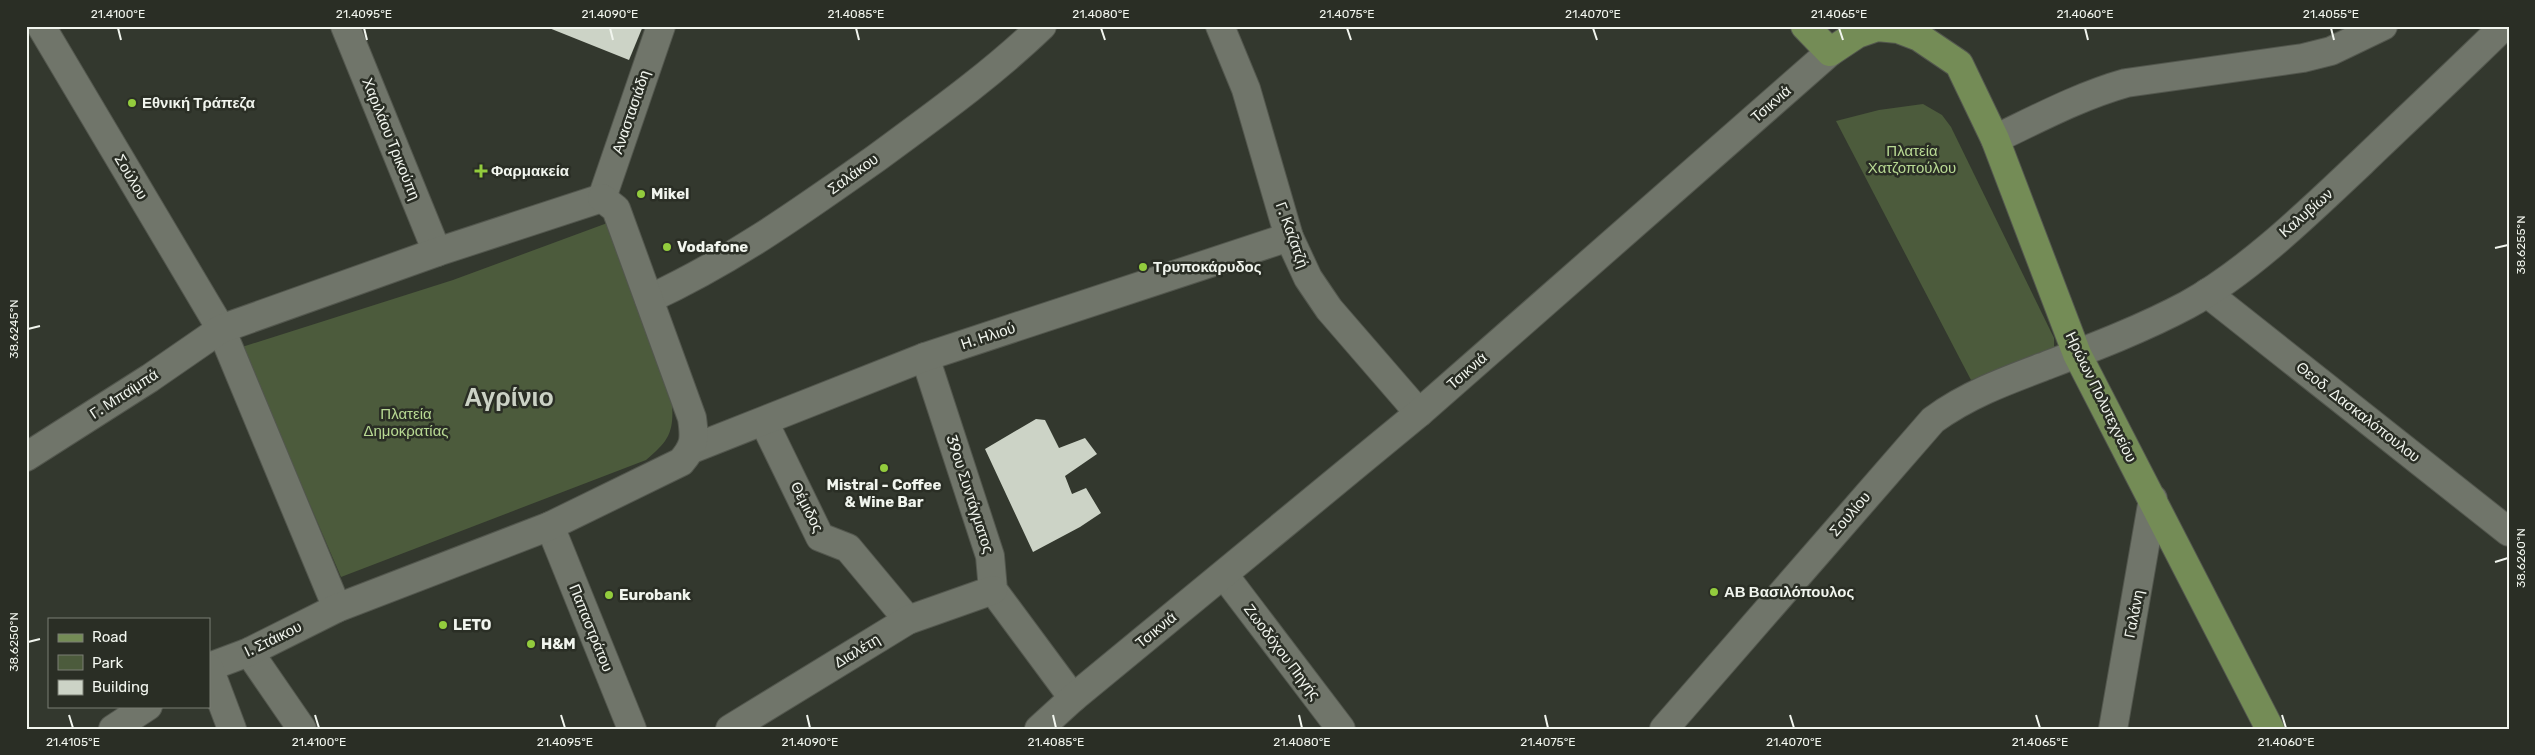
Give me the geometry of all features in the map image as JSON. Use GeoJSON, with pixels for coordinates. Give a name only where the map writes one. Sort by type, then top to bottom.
{"type":"FeatureCollection","features":[{"type":"Feature","properties":{"kind":"main road"},"geometry":{"type":"LineString","coordinates":[[1805,26],[1830,52]]}},
{"type":"Feature","properties":{"kind":"main road","name":"Τσικνιά"},"geometry":{"type":"LineString","coordinates":[[1830,52],[1857,34],[1877,28],[1899,28]]}},
{"type":"Feature","properties":{"kind":"main road","name":"Ηρώων Πολυτεχνείου"},"geometry":{"type":"LineString","coordinates":[[1899,28],[1919,37],[1959,64],[1995,139],[2077,354],[2270,729]]}},
{"type":"Feature","properties":{"kind":"street","name":"Σούλου"},"geometry":{"type":"LineString","coordinates":[[41,26],[221,329]]}},
{"type":"Feature","properties":{"kind":"street","name":"Χαριλάου Τρικούπη"},"geometry":{"type":"LineString","coordinates":[[345,26],[437,252]]}},
{"type":"Feature","properties":{"kind":"street","name":"Αναστασιάδη"},"geometry":{"type":"LineString","coordinates":[[602,198],[661,26]]}},
{"type":"Feature","properties":{"kind":"street","name":"Σαλάκου"},"geometry":{"type":"LineString","coordinates":[[649,299],[726,260],[780,227],[910,134],[1015,52],[1042,26]]}},
{"type":"Feature","properties":{"kind":"street","name":"Γ. Καζατζή"},"geometry":{"type":"LineString","coordinates":[[1220,26],[1246,89],[1289,237],[1308,278],[1329,309],[1419,413]]}},
{"type":"Feature","properties":{"kind":"street"},"geometry":{"type":"LineString","coordinates":[[1995,139],[2080,98],[2126,83],[2303,58],[2331,51],[2383,26]]}},
{"type":"Feature","properties":{"kind":"street","name":"Καλυβίων"},"geometry":{"type":"LineString","coordinates":[[2077,354],[2157,319],[2207,293],[2259,253],[2319,202],[2494,30]]}},
{"type":"Feature","properties":{"kind":"street","name":"Τσικνιά"},"geometry":{"type":"LineString","coordinates":[[1039,729],[1072,698],[1419,413],[1830,52]]}},
{"type":"Feature","properties":{"kind":"street"},"geometry":{"type":"LineString","coordinates":[[602,198],[616,208],[692,418],[694,434],[692,449],[681,462],[550,526],[337,608],[221,329],[437,252],[602,198]]}},
{"type":"Feature","properties":{"kind":"street","name":"Η. Ηλιού"},"geometry":{"type":"LineString","coordinates":[[692,449],[925,357],[1289,237]]}},
{"type":"Feature","properties":{"kind":"street","name":"Θεοδ. Δασκαλόπουλου"},"geometry":{"type":"LineString","coordinates":[[2207,293],[2509,532]]}},
{"type":"Feature","properties":{"kind":"street","name":"Γ. Μπαϊμπά"},"geometry":{"type":"LineString","coordinates":[[26,457],[150,378],[221,329]]}},
{"type":"Feature","properties":{"kind":"street","name":"Σουλίου"},"geometry":{"type":"LineString","coordinates":[[1664,729],[1933,420],[1953,405],[1978,392],[2077,354]]}},
{"type":"Feature","properties":{"kind":"street","name":"39ου Συντάγματος"},"geometry":{"type":"LineString","coordinates":[[925,357],[990,556],[993,590]]}},
{"type":"Feature","properties":{"kind":"street","name":"Θέμιδος"},"geometry":{"type":"LineString","coordinates":[[764,422],[820,537],[848,548],[908,620]]}},
{"type":"Feature","properties":{"kind":"street","name":"Γαλάνη"},"geometry":{"type":"LineString","coordinates":[[2113,729],[2153,499]]}},
{"type":"Feature","properties":{"kind":"street","name":"Παπαστράτου"},"geometry":{"type":"LineString","coordinates":[[550,526],[632,729]]}},
{"type":"Feature","properties":{"kind":"street","name":"Ζωοδόχου Πηγής"},"geometry":{"type":"LineString","coordinates":[[1224,575],[1341,729]]}},
{"type":"Feature","properties":{"kind":"street"},"geometry":{"type":"LineString","coordinates":[[993,590],[1072,698]]}},
{"type":"Feature","properties":{"kind":"street","name":"Διαλέτη"},"geometry":{"type":"LineString","coordinates":[[730,729],[908,620],[993,590]]}},
{"type":"Feature","properties":{"kind":"street","name":"Ι. Στάικου"},"geometry":{"type":"LineString","coordinates":[[210,667],[249,652],[337,608]]}},
{"type":"Feature","properties":{"kind":"street"},"geometry":{"type":"LineString","coordinates":[[249,652],[302,729]]}},
{"type":"Feature","properties":{"kind":"street"},"geometry":{"type":"LineString","coordinates":[[210,670],[232,729]]}},
{"type":"Feature","properties":{"kind":"street"},"geometry":{"type":"LineString","coordinates":[[113,729],[145,708]]}},
{"type":"Feature","properties":{"kind":"green space","name":"Πλατεία Χατζοπούλου"},"geometry":{"type":"Polygon","coordinates":[[[1923,104],[1942,115],[1951,127],[2054,338],[2054,352],[1971,380],[1836,121],[1879,110],[1923,104]]]}},
{"type":"Feature","properties":{"kind":"green space","name":"Πλατεία Δημοκρατίας"},"geometry":{"type":"Polygon","coordinates":[[[610,222],[672,403],[671,429],[665,441],[646,460],[341,577],[242,347],[453,280],[610,222]]]}},
{"type":"Feature","properties":{"kind":"building"},"geometry":{"type":"Polygon","coordinates":[[[544,26],[643,26],[629,60],[544,26]]]}},
{"type":"Feature","properties":{"kind":"building"},"geometry":{"type":"Polygon","coordinates":[[[1036,419],[1045,420],[1059,448],[1085,438],[1097,454],[1065,476],[1072,494],[1086,488],[1101,513],[1080,527],[1033,552],[985,449],[1036,419]]]}},
{"type":"Feature","properties":{"kind":"place","name":"Εθνική Τράπεζα"},"geometry":{"type":"Point","coordinates":[132,103]}},
{"type":"Feature","properties":{"kind":"place","name":"Φαρμακεία"},"geometry":{"type":"Point","coordinates":[481,171]}},
{"type":"Feature","properties":{"kind":"place","name":"Mikel"},"geometry":{"type":"Point","coordinates":[641,194]}},
{"type":"Feature","properties":{"kind":"place","name":"Vodafone"},"geometry":{"type":"Point","coordinates":[667,247]}},
{"type":"Feature","properties":{"kind":"place","name":"Τρυποκάρυδος"},"geometry":{"type":"Point","coordinates":[1143,267]}},
{"type":"Feature","properties":{"kind":"place","name":"Mistral - Coffee & Wine Bar"},"geometry":{"type":"Point","coordinates":[884,468]}},
{"type":"Feature","properties":{"kind":"place","name":"ΑΒ Βασιλόπουλος"},"geometry":{"type":"Point","coordinates":[1714,592]}},
{"type":"Feature","properties":{"kind":"place","name":"Eurobank"},"geometry":{"type":"Point","coordinates":[609,595]}},
{"type":"Feature","properties":{"kind":"place","name":"LETO"},"geometry":{"type":"Point","coordinates":[443,625]}},
{"type":"Feature","properties":{"kind":"place","name":"H&M"},"geometry":{"type":"Point","coordinates":[531,644]}},
{"type":"Feature","properties":{"kind":"district","name":"Αγρίνιο"},"geometry":{"type":"Point","coordinates":[509,397]}}]}
